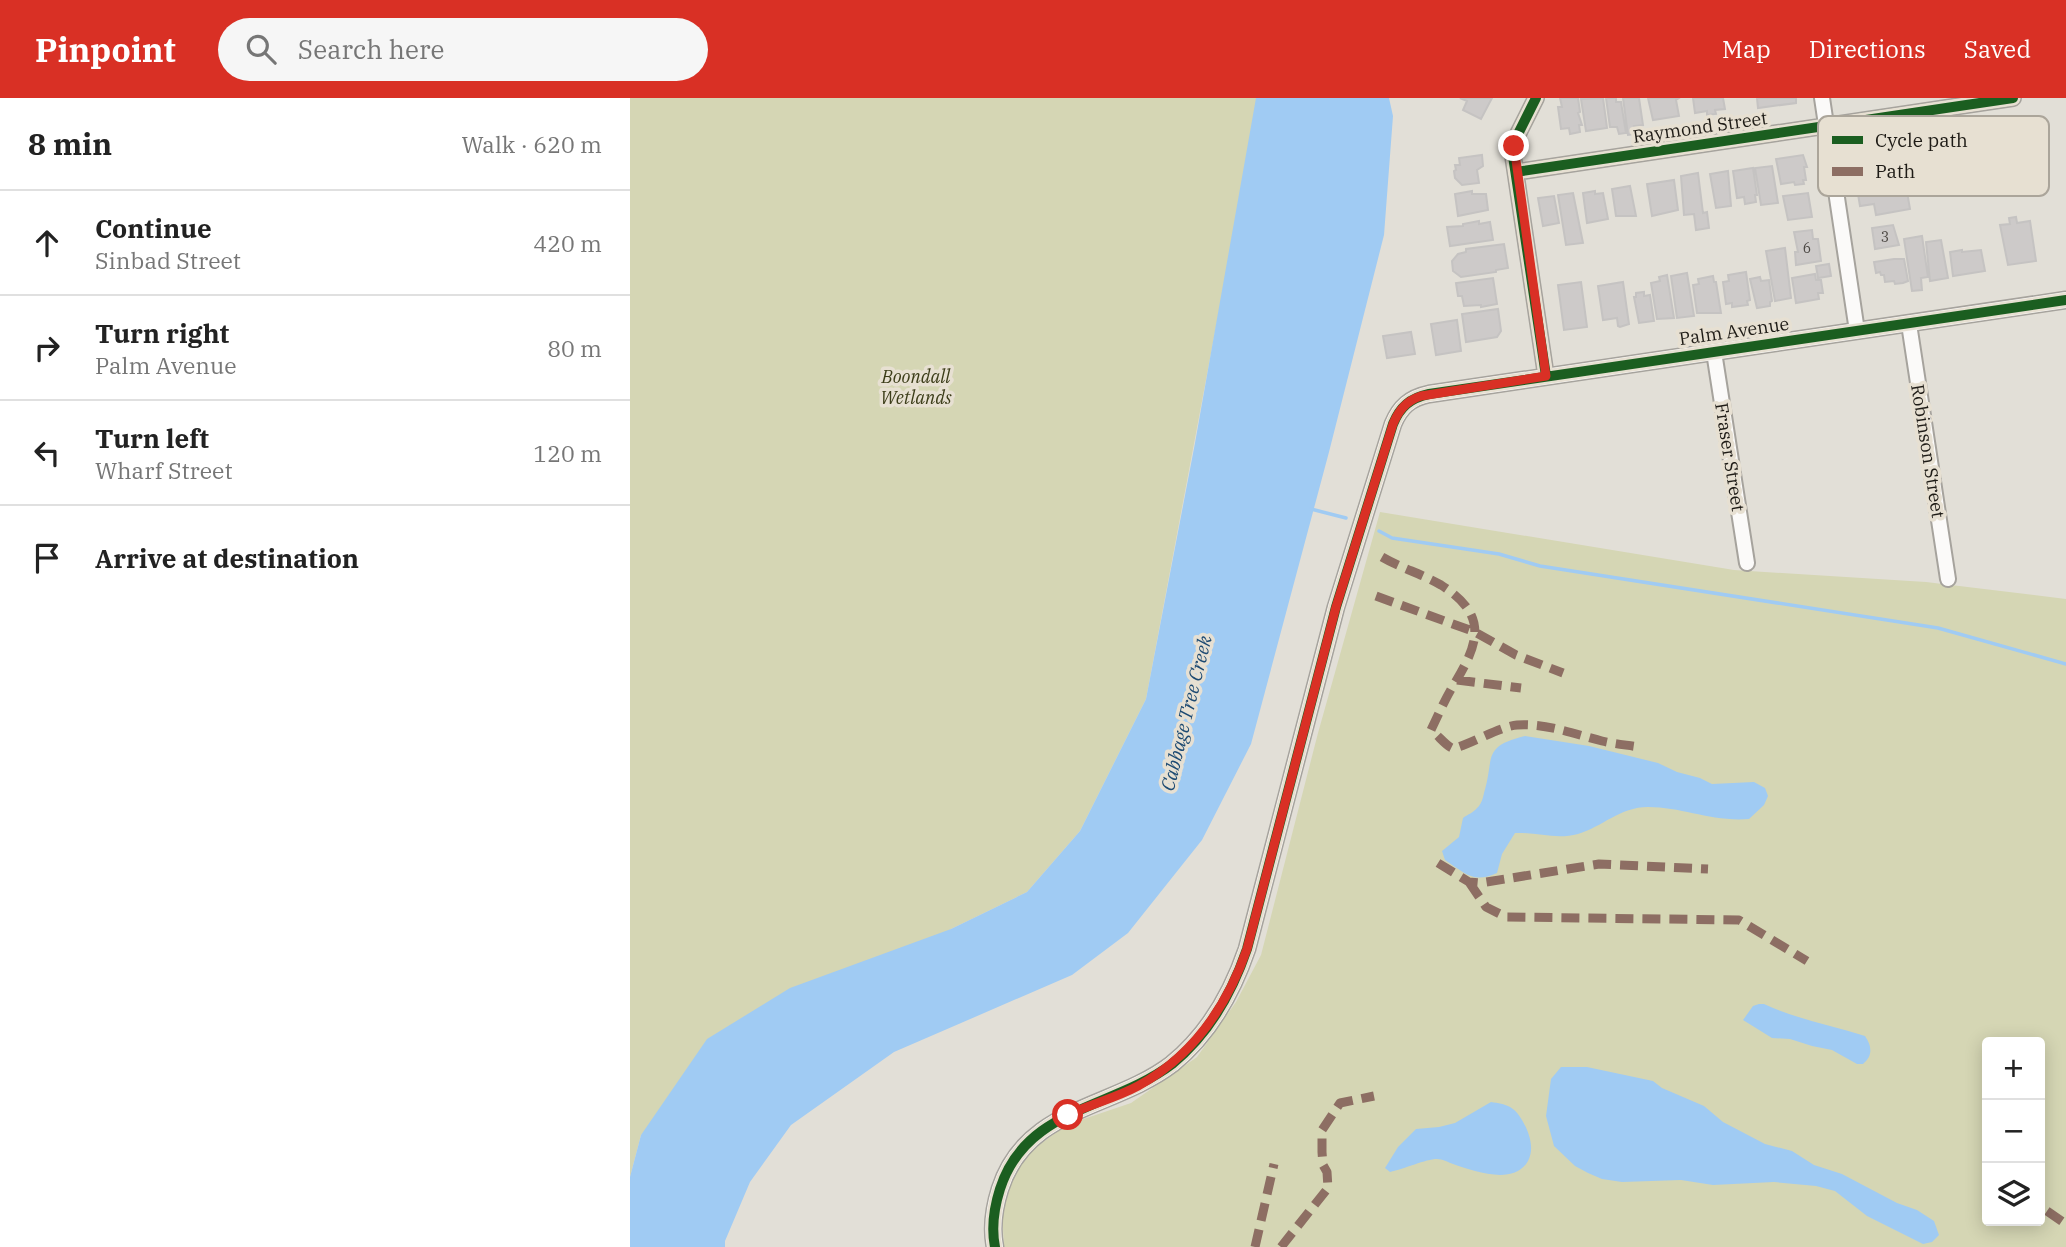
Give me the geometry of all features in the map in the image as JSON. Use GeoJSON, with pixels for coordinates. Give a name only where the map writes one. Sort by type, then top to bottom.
{"type":"FeatureCollection","features":[{"type":"Feature","properties":{"kind":"street"},"geometry":{"type":"LineString","coordinates":[[1536,98],[1514,146],[1546,376]]}},
{"type":"Feature","properties":{"kind":"street"},"geometry":{"type":"LineString","coordinates":[[1822,98],[1825,116]]}},
{"type":"Feature","properties":{"kind":"street","name":"Raymond Street"},"geometry":{"type":"LineString","coordinates":[[1893,116],[2013,98]]}},
{"type":"Feature","properties":{"kind":"street","name":"Raymond Street"},"geometry":{"type":"LineString","coordinates":[[1516,172],[1818,127]]}},
{"type":"Feature","properties":{"kind":"street"},"geometry":{"type":"LineString","coordinates":[[1837,196],[1857,331]]}},
{"type":"Feature","properties":{"kind":"street","name":"Palm Avenue"},"geometry":{"type":"LineString","coordinates":[[995,1247],[993,1226],[998,1196],[1008,1169],[1027,1143],[1068,1115],[1139,1085],[1171,1064],[1208,1027],[1233,984],[1247,949],[1336,607],[1393,424],[1400,410],[1409,402],[1429,394],[2066,300]]}},
{"type":"Feature","properties":{"kind":"street","name":"Robinson Street"},"geometry":{"type":"LineString","coordinates":[[1909,324],[1948,579]]}},
{"type":"Feature","properties":{"kind":"street","name":"Fraser Street"},"geometry":{"type":"LineString","coordinates":[[1714,352],[1747,563]]}},
{"type":"Feature","properties":{"kind":"green space","name":"Boondall Wetlands"},"geometry":{"type":"Polygon","coordinates":[[[630,98],[1259,98],[1146,699],[1080,831],[1027,892],[951,929],[641,1135],[630,1177],[630,98]]]}},
{"type":"Feature","properties":{"kind":"green space"},"geometry":{"type":"Polygon","coordinates":[[[1380,512],[1734,570],[1926,582],[2066,599],[2066,1247],[1004,1247],[1002,1212],[1010,1182],[1023,1157],[1066,1125],[1131,1103],[1197,1057],[1236,1002],[1261,955],[1318,733],[1380,512]]]}},
{"type":"Feature","properties":{"kind":"water","name":"Cabbage Tree Creek"},"geometry":{"type":"Polygon","coordinates":[[[1256,98],[1389,98],[1393,116],[1384,235],[1329,452],[1251,744],[1202,840],[1128,933],[1072,975],[894,1052],[791,1125],[750,1182],[725,1241],[725,1247],[630,1247],[630,1177],[641,1135],[707,1039],[790,988],[951,929],[1027,892],[1080,831],[1146,699],[1195,443],[1256,98]]]}},
{"type":"Feature","properties":{"kind":"water"},"geometry":{"type":"Polygon","coordinates":[[[1525,736],[1589,746],[1658,763],[1712,784],[1754,782],[1765,788],[1768,796],[1764,805],[1749,819],[1722,818],[1648,807],[1629,810],[1587,831],[1570,836],[1515,833],[1502,854],[1497,873],[1482,877],[1470,876],[1445,860],[1442,851],[1459,837],[1463,818],[1481,803],[1490,762],[1496,749],[1502,744],[1525,736]]]}},
{"type":"Feature","properties":{"kind":"water"},"geometry":{"type":"Polygon","coordinates":[[[1759,1004],[1865,1036],[1870,1047],[1869,1058],[1863,1064],[1857,1064],[1832,1050],[1790,1039],[1772,1038],[1743,1020],[1753,1006],[1759,1004]]]}},
{"type":"Feature","properties":{"kind":"water"},"geometry":{"type":"Polygon","coordinates":[[[1561,1067],[1587,1067],[1653,1081],[1662,1088],[1704,1106],[1723,1122],[1765,1144],[1792,1151],[1814,1165],[1842,1174],[1897,1203],[1917,1210],[1934,1221],[1939,1235],[1932,1242],[1923,1244],[1867,1216],[1835,1191],[1816,1186],[1774,1182],[1713,1185],[1681,1180],[1622,1182],[1602,1179],[1588,1173],[1575,1166],[1554,1146],[1546,1116],[1551,1079],[1561,1067]]]}},
{"type":"Feature","properties":{"kind":"water"},"geometry":{"type":"Polygon","coordinates":[[[1491,1102],[1513,1109],[1527,1130],[1531,1151],[1522,1169],[1504,1175],[1493,1174],[1437,1159],[1390,1172],[1385,1168],[1398,1147],[1416,1129],[1455,1123],[1491,1102]]]}},
{"type":"Feature","properties":{"kind":"building"},"geometry":{"type":"Polygon","coordinates":[[[1460,98],[1492,98],[1481,119],[1463,110],[1467,101],[1460,98]]]}},
{"type":"Feature","properties":{"kind":"building"},"geometry":{"type":"Polygon","coordinates":[[[1560,98],[1578,98],[1578,113],[1582,125],[1579,125],[1580,132],[1570,134],[1569,128],[1561,129],[1558,107],[1562,107],[1560,98]]]}},
{"type":"Feature","properties":{"kind":"building"},"geometry":{"type":"Polygon","coordinates":[[[1603,98],[1607,128],[1586,131],[1581,99],[1603,98]]]}},
{"type":"Feature","properties":{"kind":"building"},"geometry":{"type":"Polygon","coordinates":[[[1606,98],[1616,98],[1616,102],[1621,102],[1626,133],[1619,134],[1617,127],[1610,127],[1606,98]]]}},
{"type":"Feature","properties":{"kind":"building"},"geometry":{"type":"Polygon","coordinates":[[[1623,98],[1639,98],[1643,125],[1634,126],[1636,134],[1628,135],[1623,98]]]}},
{"type":"Feature","properties":{"kind":"building"},"geometry":{"type":"Polygon","coordinates":[[[1648,98],[1679,98],[1676,100],[1679,116],[1653,120],[1648,98]]]}},
{"type":"Feature","properties":{"kind":"building"},"geometry":{"type":"Polygon","coordinates":[[[1693,98],[1723,98],[1725,109],[1715,110],[1716,114],[1707,115],[1707,111],[1695,113],[1693,98]]]}},
{"type":"Feature","properties":{"kind":"building"},"geometry":{"type":"Polygon","coordinates":[[[1757,98],[1796,98],[1796,103],[1758,108],[1757,98]]]}},
{"type":"Feature","properties":{"kind":"building"},"geometry":{"type":"Polygon","coordinates":[[[1482,155],[1483,166],[1477,170],[1479,183],[1462,185],[1455,178],[1454,171],[1455,165],[1460,165],[1459,158],[1482,155]]]}},
{"type":"Feature","properties":{"kind":"building"},"geometry":{"type":"Polygon","coordinates":[[[1803,155],[1807,167],[1804,167],[1804,184],[1781,184],[1776,159],[1803,155]]]}},
{"type":"Feature","properties":{"kind":"building"},"geometry":{"type":"Polygon","coordinates":[[[1772,166],[1778,203],[1761,205],[1755,168],[1772,166]]]}},
{"type":"Feature","properties":{"kind":"building"},"geometry":{"type":"Polygon","coordinates":[[[1753,168],[1756,202],[1745,204],[1744,197],[1737,198],[1733,171],[1753,168]]]}},
{"type":"Feature","properties":{"kind":"building"},"geometry":{"type":"Polygon","coordinates":[[[1728,171],[1731,206],[1716,208],[1710,174],[1728,171]]]}},
{"type":"Feature","properties":{"kind":"building"},"geometry":{"type":"Polygon","coordinates":[[[1698,173],[1703,213],[1707,212],[1709,228],[1696,230],[1694,214],[1684,215],[1681,176],[1698,173]]]}},
{"type":"Feature","properties":{"kind":"building"},"geometry":{"type":"Polygon","coordinates":[[[1674,180],[1678,210],[1652,216],[1647,184],[1674,180]]]}},
{"type":"Feature","properties":{"kind":"building"},"geometry":{"type":"Polygon","coordinates":[[[1630,186],[1636,216],[1616,216],[1612,189],[1630,186]]]}},
{"type":"Feature","properties":{"kind":"building"},"geometry":{"type":"Polygon","coordinates":[[[1472,191],[1472,194],[1486,194],[1488,210],[1458,216],[1455,194],[1472,191]]]}},
{"type":"Feature","properties":{"kind":"building"},"geometry":{"type":"Polygon","coordinates":[[[1595,191],[1595,194],[1603,193],[1608,219],[1587,223],[1583,193],[1595,191]]]}},
{"type":"Feature","properties":{"kind":"building"},"geometry":{"type":"Polygon","coordinates":[[[1573,193],[1583,243],[1566,245],[1558,195],[1573,193]]]}},
{"type":"Feature","properties":{"kind":"building"},"geometry":{"type":"Polygon","coordinates":[[[1808,193],[1812,217],[1788,220],[1783,196],[1808,193]]]}},
{"type":"Feature","properties":{"kind":"building"},"geometry":{"type":"Polygon","coordinates":[[[1554,196],[1559,223],[1543,226],[1538,198],[1554,196]]]}},
{"type":"Feature","properties":{"kind":"building"},"geometry":{"type":"Polygon","coordinates":[[[1858,196],[1908,196],[1910,209],[1876,215],[1874,204],[1860,206],[1858,196]]]}},
{"type":"Feature","properties":{"kind":"building"},"geometry":{"type":"Polygon","coordinates":[[[2016,217],[2017,223],[2030,221],[2036,261],[2008,265],[2000,225],[2010,224],[2009,218],[2016,217]]]}},
{"type":"Feature","properties":{"kind":"building"},"geometry":{"type":"Polygon","coordinates":[[[1479,221],[1479,224],[1490,222],[1493,240],[1450,246],[1447,227],[1479,221]]]}},
{"type":"Feature","properties":{"kind":"building"},"geometry":{"type":"Polygon","coordinates":[[[1893,225],[1899,245],[1875,249],[1872,228],[1893,225]]]}},
{"type":"Feature","properties":{"kind":"building"},"geometry":{"type":"Polygon","coordinates":[[[1812,230],[1813,239],[1818,239],[1821,261],[1796,265],[1795,252],[1798,252],[1794,232],[1812,230]]]}},
{"type":"Feature","properties":{"kind":"building"},"geometry":{"type":"Polygon","coordinates":[[[1922,236],[1928,277],[1921,278],[1922,290],[1912,291],[1904,239],[1922,236]]]}},
{"type":"Feature","properties":{"kind":"building"},"geometry":{"type":"Polygon","coordinates":[[[1941,240],[1948,278],[1930,281],[1926,242],[1941,240]]]}},
{"type":"Feature","properties":{"kind":"building"},"geometry":{"type":"Polygon","coordinates":[[[1504,244],[1508,268],[1461,277],[1453,271],[1452,261],[1458,254],[1466,252],[1466,249],[1504,244]]]}},
{"type":"Feature","properties":{"kind":"building"},"geometry":{"type":"Polygon","coordinates":[[[1785,248],[1791,298],[1775,301],[1766,251],[1785,248]]]}},
{"type":"Feature","properties":{"kind":"building"},"geometry":{"type":"Polygon","coordinates":[[[1981,250],[1985,271],[1953,276],[1950,252],[1981,250]]]}},
{"type":"Feature","properties":{"kind":"building"},"geometry":{"type":"Polygon","coordinates":[[[1904,259],[1908,281],[1895,284],[1894,281],[1885,282],[1884,275],[1876,273],[1874,262],[1904,259]]]}},
{"type":"Feature","properties":{"kind":"building"},"geometry":{"type":"Polygon","coordinates":[[[1829,264],[1831,276],[1818,278],[1816,266],[1829,264]]]}},
{"type":"Feature","properties":{"kind":"building"},"geometry":{"type":"Polygon","coordinates":[[[1746,272],[1750,300],[1747,301],[1748,305],[1732,307],[1732,303],[1726,304],[1723,282],[1729,281],[1728,275],[1746,272]]]}},
{"type":"Feature","properties":{"kind":"building"},"geometry":{"type":"Polygon","coordinates":[[[1687,273],[1694,316],[1677,318],[1671,276],[1687,273]]]}},
{"type":"Feature","properties":{"kind":"building"},"geometry":{"type":"Polygon","coordinates":[[[1815,274],[1816,280],[1821,280],[1823,293],[1818,293],[1819,299],[1796,303],[1792,278],[1815,274]]]}},
{"type":"Feature","properties":{"kind":"building"},"geometry":{"type":"Polygon","coordinates":[[[1667,275],[1674,318],[1657,319],[1651,283],[1660,281],[1659,277],[1667,275]]]}},
{"type":"Feature","properties":{"kind":"building"},"geometry":{"type":"Polygon","coordinates":[[[1713,276],[1721,313],[1697,313],[1693,285],[1699,284],[1698,279],[1713,276]]]}},
{"type":"Feature","properties":{"kind":"building"},"geometry":{"type":"Polygon","coordinates":[[[1760,277],[1761,281],[1769,280],[1772,301],[1770,306],[1757,308],[1750,279],[1760,277]]]}},
{"type":"Feature","properties":{"kind":"building"},"geometry":{"type":"Polygon","coordinates":[[[1493,278],[1497,304],[1464,306],[1462,296],[1458,296],[1456,283],[1493,278]]]}},
{"type":"Feature","properties":{"kind":"building"},"geometry":{"type":"Polygon","coordinates":[[[1581,282],[1587,327],[1564,330],[1558,285],[1581,282]]]}},
{"type":"Feature","properties":{"kind":"building"},"geometry":{"type":"Polygon","coordinates":[[[1623,282],[1629,324],[1620,327],[1617,318],[1603,320],[1598,286],[1623,282]]]}},
{"type":"Feature","properties":{"kind":"building"},"geometry":{"type":"Polygon","coordinates":[[[1644,292],[1644,296],[1650,295],[1654,321],[1639,323],[1634,297],[1636,293],[1644,292]]]}},
{"type":"Feature","properties":{"kind":"building"},"geometry":{"type":"Polygon","coordinates":[[[1498,309],[1501,331],[1497,337],[1466,342],[1462,314],[1498,309]]]}},
{"type":"Feature","properties":{"kind":"building"},"geometry":{"type":"Polygon","coordinates":[[[1457,320],[1461,351],[1436,355],[1431,324],[1457,320]]]}},
{"type":"Feature","properties":{"kind":"building"},"geometry":{"type":"Polygon","coordinates":[[[1411,332],[1415,354],[1387,358],[1383,336],[1411,332]]]}},
{"type":"Feature","properties":{"kind":"waterway"},"geometry":{"type":"LineString","coordinates":[[1311,509],[1346,518]]}},
{"type":"Feature","properties":{"kind":"waterway"},"geometry":{"type":"LineString","coordinates":[[1379,531],[1392,538],[1499,554],[1540,566],[1938,628],[2066,664]]}},
{"type":"Feature","properties":{"kind":"marked path"},"geometry":{"type":"LineString","coordinates":[[1382,557],[1441,585],[1456,596],[1472,618],[1475,629],[1470,653],[1431,730],[1449,747],[1456,748],[1517,725],[1549,727],[1639,747]]}},
{"type":"Feature","properties":{"kind":"marked path"},"geometry":{"type":"LineString","coordinates":[[1376,596],[1475,632],[1516,655],[1563,673]]}},
{"type":"Feature","properties":{"kind":"marked path"},"geometry":{"type":"LineString","coordinates":[[1457,680],[1521,688]]}},
{"type":"Feature","properties":{"kind":"marked path"},"geometry":{"type":"LineString","coordinates":[[1438,863],[1469,882],[1480,883],[1599,864],[1708,869]]}},
{"type":"Feature","properties":{"kind":"marked path"},"geometry":{"type":"LineString","coordinates":[[1469,882],[1486,907],[1506,917],[1739,920],[1807,961]]}},
{"type":"Feature","properties":{"kind":"marked path"},"geometry":{"type":"LineString","coordinates":[[1281,1247],[1328,1188],[1327,1172],[1323,1165],[1322,1130],[1340,1103],[1374,1096]]}},
{"type":"Feature","properties":{"kind":"marked path"},"geometry":{"type":"LineString","coordinates":[[1255,1247],[1274,1164]]}},
{"type":"Feature","properties":{"kind":"marked path"},"geometry":{"type":"LineString","coordinates":[[2047,1211],[2066,1224]]}},
{"type":"Feature","properties":{"kind":"cycle path"},"geometry":{"type":"LineString","coordinates":[[1536,98],[1517,136],[1513,156],[1546,376]]}},
{"type":"Feature","properties":{"kind":"cycle path"},"geometry":{"type":"LineString","coordinates":[[1892,116],[2013,98]]}},
{"type":"Feature","properties":{"kind":"cycle path"},"geometry":{"type":"LineString","coordinates":[[1516,172],[1818,127]]}},
{"type":"Feature","properties":{"kind":"cycle path"},"geometry":{"type":"LineString","coordinates":[[995,1247],[994,1218],[1000,1189],[1012,1162],[1030,1141],[1050,1125],[1149,1079],[1172,1064],[1208,1026],[1234,981],[1247,949],[1336,607],[1393,424],[1406,404],[1429,394],[2066,300]]}},
{"type":"Feature","properties":{"kind":"route"},"geometry":{"type":"LineString","coordinates":[[1068,1115],[1126,1092],[1171,1064],[1208,1027],[1233,984],[1247,949],[1336,607],[1396,416],[1409,402],[1421,396],[1546,376],[1513,156],[1514,146]]}}]}
